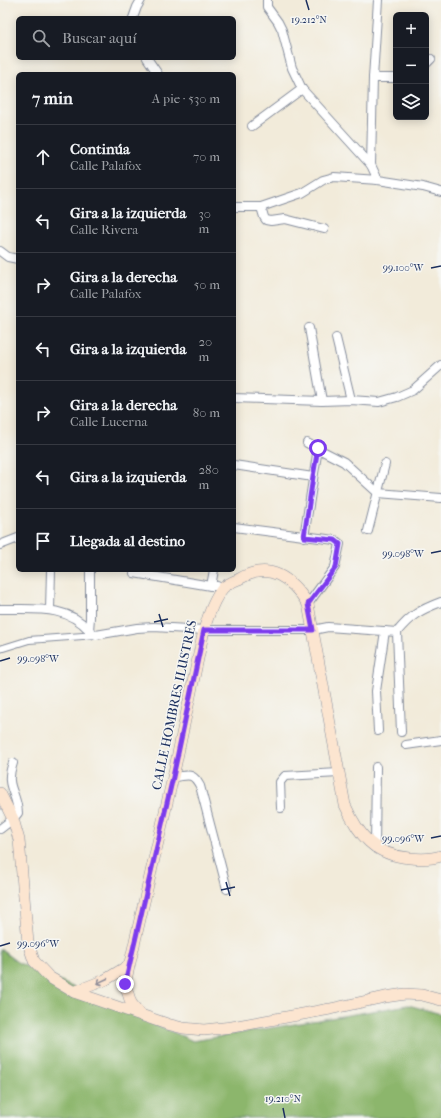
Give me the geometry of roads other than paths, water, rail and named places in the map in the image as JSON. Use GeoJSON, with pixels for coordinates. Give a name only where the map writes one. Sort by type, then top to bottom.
{"type":"FeatureCollection","features":[{"type":"Feature","properties":{"kind":"main road"},"geometry":{"type":"LineString","coordinates":[[224,587],[245,576],[260,571],[274,573],[287,580],[300,591],[308,604],[345,805],[352,822],[361,835],[375,848],[398,857],[418,859],[441,856]]}},
{"type":"Feature","properties":{"kind":"main road","name":"CALLE HOMBRES ILUSTRES"},"geometry":{"type":"LineString","coordinates":[[141,1015],[131,1003],[125,984],[128,966],[173,777],[204,630],[209,611],[224,587]]}},
{"type":"Feature","properties":{"kind":"main road"},"geometry":{"type":"LineString","coordinates":[[0,793],[13,819],[19,840],[28,943],[34,961],[49,977],[74,992],[177,1027],[204,1030],[232,1027],[391,996],[414,994],[441,1000]]}},
{"type":"Feature","properties":{"kind":"main road"},"geometry":{"type":"LineString","coordinates":[[74,992],[105,980],[128,966]]}},
{"type":"Feature","properties":{"kind":"street"},"geometry":{"type":"LineString","coordinates":[[134,16],[141,0]]}},
{"type":"Feature","properties":{"kind":"street"},"geometry":{"type":"LineString","coordinates":[[267,0],[267,7],[282,30],[292,68],[302,89],[370,165],[378,180]]}},
{"type":"Feature","properties":{"kind":"street"},"geometry":{"type":"LineString","coordinates":[[370,165],[373,78],[378,0]]}},
{"type":"Feature","properties":{"kind":"street"},"geometry":{"type":"LineString","coordinates":[[148,60],[153,72]]}},
{"type":"Feature","properties":{"kind":"street"},"geometry":{"type":"LineString","coordinates":[[373,78],[393,78]]}},
{"type":"Feature","properties":{"kind":"street"},"geometry":{"type":"LineString","coordinates":[[252,126],[302,89]]}},
{"type":"Feature","properties":{"kind":"street"},"geometry":{"type":"LineString","coordinates":[[236,207],[261,207],[302,193],[323,180],[334,177],[378,180],[423,187],[441,192]]}},
{"type":"Feature","properties":{"kind":"street"},"geometry":{"type":"LineString","coordinates":[[261,207],[266,220],[271,221],[285,219],[324,230]]}},
{"type":"Feature","properties":{"kind":"street"},"geometry":{"type":"LineString","coordinates":[[0,251],[16,258]]}},
{"type":"Feature","properties":{"kind":"street"},"geometry":{"type":"LineString","coordinates":[[308,328],[322,401]]}},
{"type":"Feature","properties":{"kind":"street"},"geometry":{"type":"LineString","coordinates":[[336,338],[351,400]]}},
{"type":"Feature","properties":{"kind":"street"},"geometry":{"type":"LineString","coordinates":[[236,398],[322,401],[351,400],[379,402],[398,397],[413,390],[441,365]]}},
{"type":"Feature","properties":{"kind":"street"},"geometry":{"type":"LineString","coordinates":[[307,443],[344,462],[378,493],[441,498]]}},
{"type":"Feature","properties":{"kind":"street"},"geometry":{"type":"LineString","coordinates":[[304,537],[318,448]]}},
{"type":"Feature","properties":{"kind":"street"},"geometry":{"type":"LineString","coordinates":[[368,531],[385,464]]}},
{"type":"Feature","properties":{"kind":"street"},"geometry":{"type":"LineString","coordinates":[[236,465],[313,477]]}},
{"type":"Feature","properties":{"kind":"street"},"geometry":{"type":"LineString","coordinates":[[236,527],[335,540],[340,544],[336,567],[308,604]]}},
{"type":"Feature","properties":{"kind":"street"},"geometry":{"type":"LineString","coordinates":[[0,545],[16,539]]}},
{"type":"Feature","properties":{"kind":"street"},"geometry":{"type":"LineString","coordinates":[[50,610],[51,572]]}},
{"type":"Feature","properties":{"kind":"street"},"geometry":{"type":"LineString","coordinates":[[90,572],[90,618],[92,633]]}},
{"type":"Feature","properties":{"kind":"street"},"geometry":{"type":"LineString","coordinates":[[211,586],[214,572]]}},
{"type":"Feature","properties":{"kind":"street"},"geometry":{"type":"LineString","coordinates":[[134,573],[224,587]]}},
{"type":"Feature","properties":{"kind":"street"},"geometry":{"type":"LineString","coordinates":[[401,732],[397,632],[406,621],[419,611],[441,602]]}},
{"type":"Feature","properties":{"kind":"street"},"geometry":{"type":"LineString","coordinates":[[0,609],[50,610],[69,614],[83,623],[92,633]]}},
{"type":"Feature","properties":{"kind":"street"},"geometry":{"type":"LineString","coordinates":[[0,649],[28,640],[154,627],[204,630],[313,630],[328,627],[397,632]]}},
{"type":"Feature","properties":{"kind":"street"},"geometry":{"type":"LineString","coordinates":[[378,731],[376,691],[385,631]]}},
{"type":"Feature","properties":{"kind":"street"},"geometry":{"type":"LineString","coordinates":[[406,745],[441,740]]}},
{"type":"Feature","properties":{"kind":"street"},"geometry":{"type":"LineString","coordinates":[[0,829],[18,813],[18,807],[10,785],[9,773],[13,763]]}},
{"type":"Feature","properties":{"kind":"street"},"geometry":{"type":"LineString","coordinates":[[375,848],[376,767]]}},
{"type":"Feature","properties":{"kind":"street"},"geometry":{"type":"LineString","coordinates":[[281,808],[280,782],[285,776],[339,773]]}},
{"type":"Feature","properties":{"kind":"street"},"geometry":{"type":"LineString","coordinates":[[173,777],[192,775],[196,778],[200,786],[227,889]]}}]}
